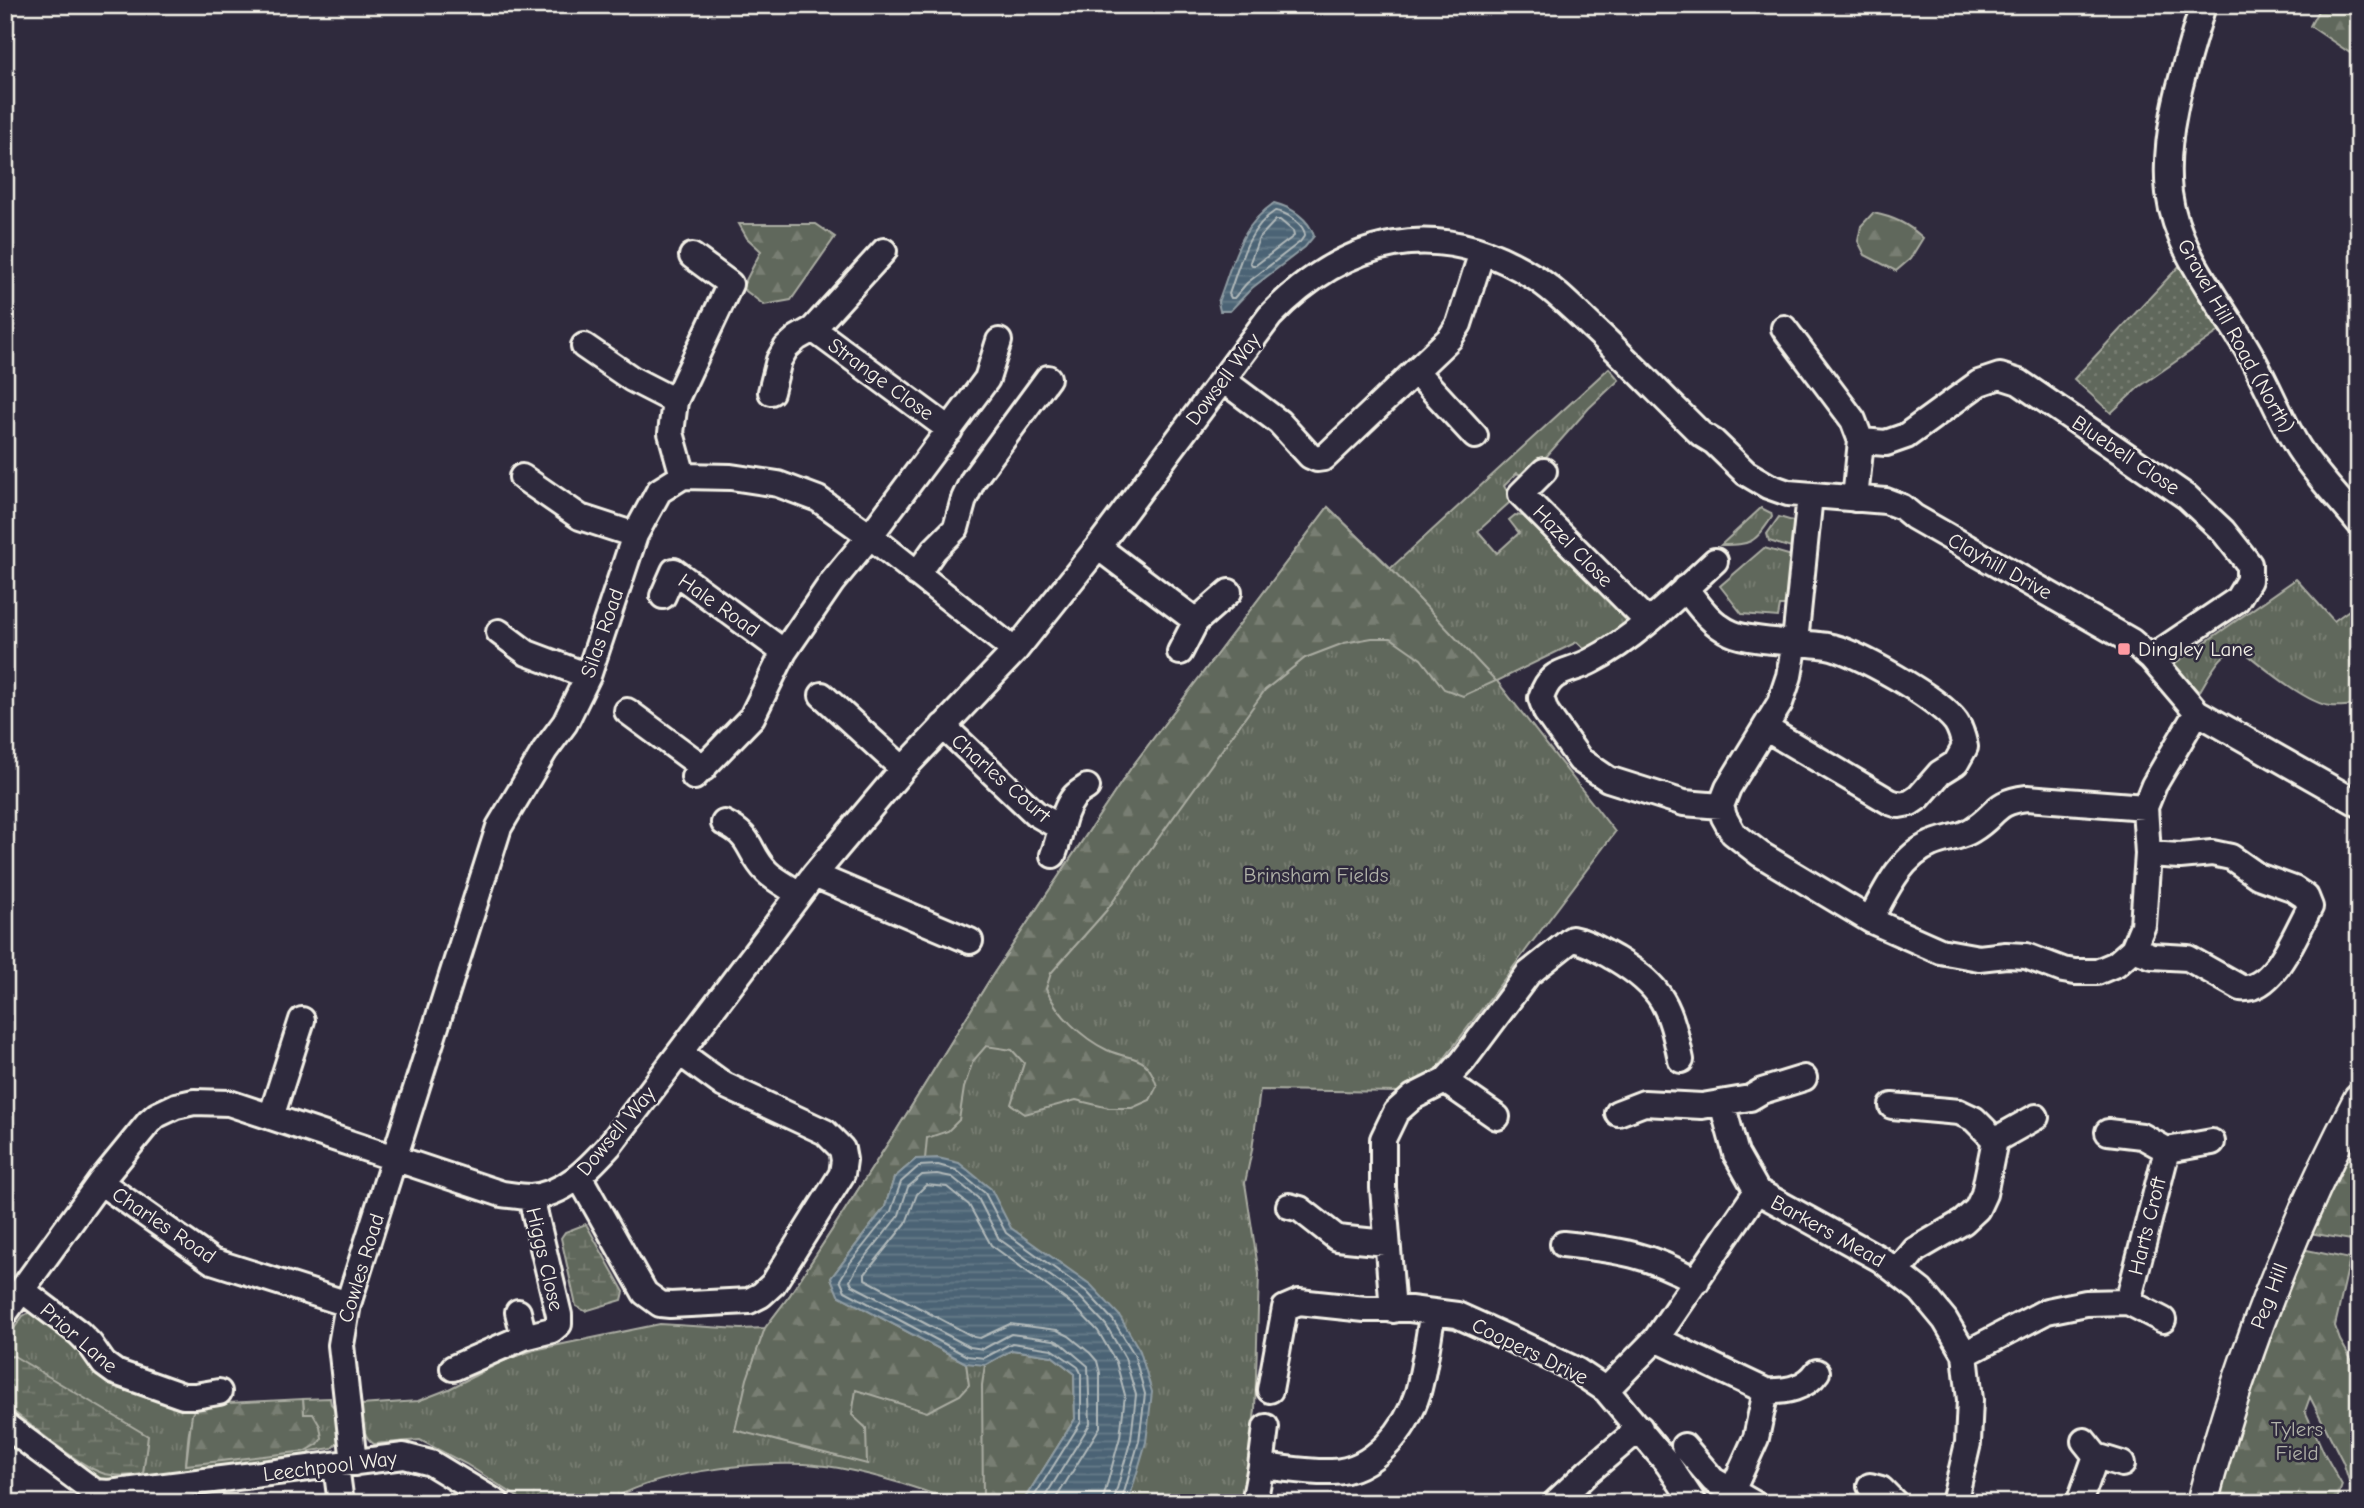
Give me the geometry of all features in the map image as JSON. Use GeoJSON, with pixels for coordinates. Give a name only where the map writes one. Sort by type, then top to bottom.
{"type":"FeatureCollection","features":[{"type":"Feature","properties":{"kind":"main road","name":"Peg Hill"},"geometry":{"type":"LineString","coordinates":[[2202,1503],[2227,1414],[2274,1281],[2314,1186],[2359,1099]]}},
{"type":"Feature","properties":{"kind":"street","name":"Gravel Hill Road (North)"},"geometry":{"type":"LineString","coordinates":[[2203,5],[2175,107],[2168,168],[2175,222],[2188,253],[2247,348],[2297,446],[2359,523]]}},
{"type":"Feature","properties":{"kind":"street","name":"Dowsell Way"},"geometry":{"type":"LineString","coordinates":[[5,1313],[100,1182],[149,1122],[176,1106],[194,1102],[229,1103],[502,1194],[531,1197],[552,1192],[580,1178],[609,1146],[806,884],[903,769],[1015,651],[1098,547],[1270,316],[1291,295],[1337,263],[1383,245],[1414,241],[1442,243],[1482,252],[1536,278],[1632,365]]}},
{"type":"Feature","properties":{"kind":"street","name":"Strange Close"},"geometry":{"type":"LineString","coordinates":[[771,392],[779,360],[786,348],[813,329],[884,251]]}},
{"type":"Feature","properties":{"kind":"street"},"geometry":{"type":"LineString","coordinates":[[1223,380],[1279,422],[1310,456],[1324,458],[1450,338],[1459,324],[1482,252]]}},
{"type":"Feature","properties":{"kind":"street"},"geometry":{"type":"LineString","coordinates":[[692,256],[730,284],[675,401],[671,433],[682,476],[731,477],[778,484],[818,499],[870,536],[1015,651]]}},
{"type":"Feature","properties":{"kind":"street"},"geometry":{"type":"LineString","coordinates":[[1784,328],[1853,420],[1861,441],[1854,499]]}},
{"type":"Feature","properties":{"kind":"street","name":"Strange Close"},"geometry":{"type":"LineString","coordinates":[[813,329],[950,430]]}},
{"type":"Feature","properties":{"kind":"street","name":"Strange Close"},"geometry":{"type":"LineString","coordinates":[[870,536],[987,379],[999,341]]}},
{"type":"Feature","properties":{"kind":"street"},"geometry":{"type":"LineString","coordinates":[[584,346],[632,379],[675,401]]}},
{"type":"Feature","properties":{"kind":"street","name":"Clayhill Drive"},"geometry":{"type":"LineString","coordinates":[[1632,365],[1701,435],[1714,442],[1746,473],[1768,486],[1788,493],[1886,501],[1902,507],[1914,517],[2131,641],[2151,658],[2197,712],[2359,804]]}},
{"type":"Feature","properties":{"kind":"street"},"geometry":{"type":"LineString","coordinates":[[1416,372],[1475,436]]}},
{"type":"Feature","properties":{"kind":"street","name":"Bluebell Close"},"geometry":{"type":"LineString","coordinates":[[1861,441],[1886,443],[1906,436],[1979,383],[2000,376],[2019,383],[2187,497],[2223,531],[2249,565],[2249,580],[2237,600],[2151,658]]}},
{"type":"Feature","properties":{"kind":"street"},"geometry":{"type":"LineString","coordinates":[[917,574],[934,550],[956,528],[964,499],[973,480],[1048,378]]}},
{"type":"Feature","properties":{"kind":"street","name":"Hazel Close"},"geometry":{"type":"LineString","coordinates":[[1544,471],[1521,494],[1647,621]]}},
{"type":"Feature","properties":{"kind":"street","name":"Silas Road"},"geometry":{"type":"LineString","coordinates":[[396,1159],[499,827],[545,750],[565,723],[588,676],[635,535],[659,491],[682,476]]}},
{"type":"Feature","properties":{"kind":"street"},"geometry":{"type":"LineString","coordinates":[[522,477],[580,517],[635,535]]}},
{"type":"Feature","properties":{"kind":"street"},"geometry":{"type":"LineString","coordinates":[[1810,495],[1796,642],[1790,676],[1780,703],[1728,788],[1721,806],[1732,833],[1760,854],[1871,920],[1940,951],[1979,958],[2006,954],[2026,956],[2063,971],[2075,972],[2097,972],[2116,964],[2133,949],[2143,925],[2148,854],[2146,807],[2154,785],[2197,712]]}},
{"type":"Feature","properties":{"kind":"street"},"geometry":{"type":"LineString","coordinates":[[627,711],[699,772],[752,717],[785,652],[832,582],[870,536]]}},
{"type":"Feature","properties":{"kind":"street"},"geometry":{"type":"LineString","coordinates":[[1098,547],[1196,621]]}},
{"type":"Feature","properties":{"kind":"street"},"geometry":{"type":"LineString","coordinates":[[1715,561],[1625,640],[1589,663],[1563,670],[1551,677],[1541,698],[1546,712],[1580,760],[1608,779],[1684,803],[1721,806]]}},
{"type":"Feature","properties":{"kind":"street","name":"Hale Road"},"geometry":{"type":"LineString","coordinates":[[663,596],[674,571],[785,652]]}},
{"type":"Feature","properties":{"kind":"street"},"geometry":{"type":"LineString","coordinates":[[1685,588],[1708,618],[1732,634],[1830,646],[1856,656],[1906,684],[1948,713],[1956,722],[1965,747],[1956,763],[1940,774],[1919,797],[1910,803],[1899,805],[1765,728]]}},
{"type":"Feature","properties":{"kind":"street"},"geometry":{"type":"LineString","coordinates":[[1180,652],[1196,621],[1228,592]]}},
{"type":"Feature","properties":{"kind":"street"},"geometry":{"type":"LineString","coordinates":[[499,632],[527,653],[588,676]]}},
{"type":"Feature","properties":{"kind":"street"},"geometry":{"type":"LineString","coordinates":[[822,695],[903,769]]}},
{"type":"Feature","properties":{"kind":"street","name":"Charles Court"},"geometry":{"type":"LineString","coordinates":[[943,726],[1035,813],[1060,828]]}},
{"type":"Feature","properties":{"kind":"street","name":"Charles Court"},"geometry":{"type":"LineString","coordinates":[[1053,855],[1059,842],[1060,828],[1073,797],[1087,787]]}},
{"type":"Feature","properties":{"kind":"street"},"geometry":{"type":"LineString","coordinates":[[1871,920],[1888,886],[1918,851],[1933,843],[1966,834],[1980,826],[1993,810],[2009,800],[2027,798],[2146,807]]}},
{"type":"Feature","properties":{"kind":"street"},"geometry":{"type":"LineString","coordinates":[[724,823],[738,830],[750,842],[767,872],[970,940]]}},
{"type":"Feature","properties":{"kind":"street"},"geometry":{"type":"LineString","coordinates":[[2133,949],[2151,956],[2188,958],[2241,988],[2249,989],[2264,982],[2278,966],[2310,906],[2306,897],[2294,889],[2258,876],[2231,857],[2212,853],[2180,856],[2148,854]]}},
{"type":"Feature","properties":{"kind":"street"},"geometry":{"type":"LineString","coordinates":[[1393,1310],[1383,1188],[1384,1139],[1396,1112],[1413,1097],[1445,1081],[1528,974],[1572,939],[1586,942],[1641,974],[1653,986],[1672,1017],[1682,1060]]}},
{"type":"Feature","properties":{"kind":"street"},"geometry":{"type":"LineString","coordinates":[[271,1117],[302,1020]]}},
{"type":"Feature","properties":{"kind":"street"},"geometry":{"type":"LineString","coordinates":[[580,1178],[645,1293],[660,1304],[749,1301],[773,1284],[842,1174],[845,1160],[842,1149],[837,1141],[825,1132],[723,1085],[680,1053]]}},
{"type":"Feature","properties":{"kind":"street"},"geometry":{"type":"LineString","coordinates":[[1618,1113],[1644,1103],[1670,1106],[1722,1103],[1750,1098],[1762,1091],[1804,1078]]}},
{"type":"Feature","properties":{"kind":"street"},"geometry":{"type":"LineString","coordinates":[[1445,1081],[1497,1117]]}},
{"type":"Feature","properties":{"kind":"street","name":"Barkers Mead"},"geometry":{"type":"LineString","coordinates":[[1722,1103],[1736,1154],[1757,1191],[1898,1271],[1921,1291],[1945,1320],[1965,1354],[1970,1400],[1968,1443],[1957,1502]]}},
{"type":"Feature","properties":{"kind":"street"},"geometry":{"type":"LineString","coordinates":[[1892,1106],[1959,1112],[1975,1119],[1995,1140],[2036,1117]]}},
{"type":"Feature","properties":{"kind":"street","name":"Harts Croft"},"geometry":{"type":"LineString","coordinates":[[2108,1132],[2142,1136],[2166,1150],[2212,1142]]}},
{"type":"Feature","properties":{"kind":"street","name":"Barkers Mead"},"geometry":{"type":"LineString","coordinates":[[1898,1271],[1915,1250],[1963,1222],[1977,1209],[1984,1194],[1995,1140]]}},
{"type":"Feature","properties":{"kind":"street","name":"Harts Croft"},"geometry":{"type":"LineString","coordinates":[[2128,1302],[2166,1150]]}},
{"type":"Feature","properties":{"kind":"street","name":"Cowles Road"},"geometry":{"type":"LineString","coordinates":[[341,1503],[345,1464],[341,1345],[348,1304],[396,1159]]}},
{"type":"Feature","properties":{"kind":"street","name":"Charles Road"},"geometry":{"type":"LineString","coordinates":[[100,1182],[212,1261],[348,1304]]}},
{"type":"Feature","properties":{"kind":"street","name":"Barkers Mead"},"geometry":{"type":"LineString","coordinates":[[1606,1390],[1656,1339],[1757,1191]]}},
{"type":"Feature","properties":{"kind":"street","name":"Higgs Close"},"geometry":{"type":"LineString","coordinates":[[453,1368],[524,1338],[552,1330],[559,1324],[531,1197]]}},
{"type":"Feature","properties":{"kind":"street"},"geometry":{"type":"LineString","coordinates":[[1289,1206],[1300,1209],[1337,1238],[1386,1243]]}},
{"type":"Feature","properties":{"kind":"street"},"geometry":{"type":"LineString","coordinates":[[1563,1244],[1606,1248],[1642,1256],[1667,1265],[1697,1282]]}},
{"type":"Feature","properties":{"kind":"street","name":"Prior Lane"},"geometry":{"type":"LineString","coordinates":[[22,1290],[79,1333],[90,1343],[104,1364],[115,1372],[183,1396],[219,1392]]}},
{"type":"Feature","properties":{"kind":"street","name":"Coopers Drive"},"geometry":{"type":"LineString","coordinates":[[1270,1390],[1285,1308],[1300,1302],[1457,1315],[1576,1370],[1606,1390],[1668,1464],[1694,1503]]}},
{"type":"Feature","properties":{"kind":"street","name":"Harts Croft"},"geometry":{"type":"LineString","coordinates":[[1965,1354],[2047,1311],[2085,1303],[2128,1302],[2163,1320]]}},
{"type":"Feature","properties":{"kind":"street","name":"Higgs Close"},"geometry":{"type":"LineString","coordinates":[[518,1312],[524,1338]]}},
{"type":"Feature","properties":{"kind":"street"},"geometry":{"type":"LineString","coordinates":[[1261,1466],[1332,1472],[1354,1468],[1374,1456],[1394,1437],[1410,1412],[1417,1393],[1433,1312]]}},
{"type":"Feature","properties":{"kind":"street"},"geometry":{"type":"LineString","coordinates":[[1656,1339],[1766,1391],[1780,1392],[1799,1386],[1811,1381],[1818,1372]]}},
{"type":"Feature","properties":{"kind":"street"},"geometry":{"type":"LineString","coordinates":[[1684,1446],[1713,1480],[1743,1497],[1766,1391]]}},
{"type":"Feature","properties":{"kind":"street","name":"Leechpool Way"},"geometry":{"type":"LineString","coordinates":[[5,1426],[90,1497],[404,1456],[431,1463],[497,1503]]}},
{"type":"Feature","properties":{"kind":"street"},"geometry":{"type":"LineString","coordinates":[[1254,1503],[1266,1427]]}},
{"type":"Feature","properties":{"kind":"street"},"geometry":{"type":"LineString","coordinates":[[1555,1503],[1640,1429]]}},
{"type":"Feature","properties":{"kind":"street"},"geometry":{"type":"LineString","coordinates":[[2080,1503],[2090,1449],[2122,1464]]}},
{"type":"Feature","properties":{"kind":"street"},"geometry":{"type":"LineString","coordinates":[[1870,1486],[1881,1489],[1895,1503]]}},
{"type":"Feature","properties":{"kind":"green space"},"geometry":{"type":"Polygon","coordinates":[[[2321,5],[2359,5],[2359,59],[2310,26],[2321,5]]]}},
{"type":"Feature","properties":{"kind":"green space"},"geometry":{"type":"Polygon","coordinates":[[[1873,213],[1900,222],[1923,238],[1910,259],[1896,271],[1865,255],[1858,241],[1861,226],[1873,213]]]}},
{"type":"Feature","properties":{"kind":"green space"},"geometry":{"type":"Polygon","coordinates":[[[739,224],[816,224],[835,237],[791,300],[764,305],[742,288],[761,251],[747,238],[739,224]]]}},
{"type":"Feature","properties":{"kind":"green space"},"geometry":{"type":"Polygon","coordinates":[[[2181,264],[2224,328],[2139,387],[2111,413],[2074,379],[2181,264]]]}},
{"type":"Feature","properties":{"kind":"green space","name":"Brinsham Fields"},"geometry":{"type":"Polygon","coordinates":[[[1609,368],[1619,380],[1589,408],[1531,474],[1525,477],[1517,473],[1504,486],[1509,495],[1509,503],[1478,531],[1497,553],[1519,533],[1509,520],[1515,515],[1531,517],[1628,616],[1630,622],[1588,653],[1577,642],[1497,681],[1615,832],[1432,1075],[1399,1092],[1260,1090],[1245,1183],[1259,1274],[1255,1410],[1243,1503],[954,1503],[901,1483],[860,1472],[804,1464],[781,1464],[729,1467],[675,1477],[626,1492],[606,1503],[527,1503],[466,1464],[420,1440],[374,1444],[370,1441],[363,1427],[361,1405],[418,1401],[449,1389],[503,1361],[534,1350],[660,1324],[765,1328],[790,1295],[992,976],[1131,768],[1328,507],[1391,568],[1609,368]]]}},
{"type":"Feature","properties":{"kind":"green space"},"geometry":{"type":"Polygon","coordinates":[[[1328,507],[1390,568],[1496,681],[1463,696],[1444,689],[1421,659],[1391,638],[1372,638],[1344,643],[1305,658],[1265,690],[1106,911],[1051,973],[1046,989],[1064,1016],[1088,1039],[1116,1054],[1138,1060],[1148,1068],[1157,1086],[1150,1100],[1132,1108],[1109,1108],[1076,1100],[1025,1114],[1011,1104],[1024,1063],[1012,1050],[986,1046],[973,1061],[964,1088],[959,1120],[948,1131],[927,1138],[925,1159],[916,1159],[894,1178],[885,1207],[831,1278],[839,1295],[966,1363],[969,1385],[960,1395],[927,1412],[856,1390],[852,1415],[866,1428],[867,1464],[735,1430],[747,1379],[765,1328],[790,1295],[992,976],[1131,768],[1328,507]]]}},
{"type":"Feature","properties":{"kind":"green space"},"geometry":{"type":"Polygon","coordinates":[[[1761,508],[1771,513],[1772,517],[1756,537],[1746,543],[1721,545],[1761,508]]]}},
{"type":"Feature","properties":{"kind":"green space"},"geometry":{"type":"Polygon","coordinates":[[[1779,517],[1793,521],[1796,526],[1794,549],[1769,541],[1767,534],[1779,517]]]}},
{"type":"Feature","properties":{"kind":"green space"},"geometry":{"type":"Polygon","coordinates":[[[1764,548],[1792,556],[1788,606],[1780,606],[1778,617],[1742,614],[1720,586],[1764,548]]]}},
{"type":"Feature","properties":{"kind":"green space"},"geometry":{"type":"Polygon","coordinates":[[[2296,579],[2334,621],[2359,603],[2359,705],[2331,706],[2310,699],[2242,650],[2235,650],[2222,658],[2198,694],[2189,686],[2174,664],[2296,579]]]}},
{"type":"Feature","properties":{"kind":"green space"},"geometry":{"type":"Polygon","coordinates":[[[2359,1131],[2359,1238],[2357,1241],[2309,1233],[2359,1131]]]}},
{"type":"Feature","properties":{"kind":"green space"},"geometry":{"type":"Polygon","coordinates":[[[586,1224],[624,1292],[622,1300],[585,1311],[576,1306],[561,1238],[565,1232],[586,1224]]]}},
{"type":"Feature","properties":{"kind":"green space","name":"Tylers Field"},"geometry":{"type":"Polygon","coordinates":[[[2302,1249],[2350,1259],[2335,1326],[2359,1373],[2359,1503],[2343,1462],[2310,1397],[2305,1411],[2342,1485],[2336,1503],[2215,1503],[2238,1421],[2302,1249]]]}},
{"type":"Feature","properties":{"kind":"green space"},"geometry":{"type":"Polygon","coordinates":[[[35,1309],[96,1362],[229,1397],[228,1403],[205,1402],[199,1405],[190,1429],[186,1464],[306,1451],[312,1446],[303,1399],[330,1398],[331,1404],[337,1410],[338,1442],[332,1448],[310,1451],[310,1459],[118,1482],[93,1477],[5,1414],[5,1341],[23,1316],[35,1309]]]}},
{"type":"Feature","properties":{"kind":"green space"},"geometry":{"type":"Polygon","coordinates":[[[1012,1350],[1052,1356],[1074,1373],[1075,1419],[1022,1503],[983,1503],[982,1385],[985,1365],[1012,1350]]]}},
{"type":"Feature","properties":{"kind":"green space"},"geometry":{"type":"Polygon","coordinates":[[[14,1356],[148,1436],[143,1474],[115,1476],[94,1470],[68,1454],[5,1405],[5,1357],[14,1356]]]}},
{"type":"Feature","properties":{"kind":"green space"},"geometry":{"type":"Polygon","coordinates":[[[303,1399],[304,1414],[313,1414],[320,1426],[322,1438],[318,1444],[306,1451],[186,1465],[192,1414],[197,1406],[206,1402],[303,1399]]]}},
{"type":"Feature","properties":{"kind":"water"},"geometry":{"type":"Polygon","coordinates":[[[1274,203],[1287,207],[1298,215],[1308,224],[1314,236],[1305,247],[1252,288],[1230,311],[1220,311],[1218,302],[1238,247],[1253,223],[1274,203]]]}},
{"type":"Feature","properties":{"kind":"water"},"geometry":{"type":"Polygon","coordinates":[[[938,1158],[959,1163],[991,1189],[1011,1228],[1091,1285],[1119,1315],[1140,1351],[1152,1392],[1146,1442],[1128,1503],[1022,1503],[1075,1419],[1074,1373],[1052,1356],[1012,1350],[985,1365],[966,1363],[838,1295],[831,1278],[885,1207],[894,1178],[916,1159],[938,1158]]]}},
{"type":"Feature","properties":{"kind":"place","name":"Dingley Lane"},"geometry":{"type":"Point","coordinates":[2124,649]}}]}
